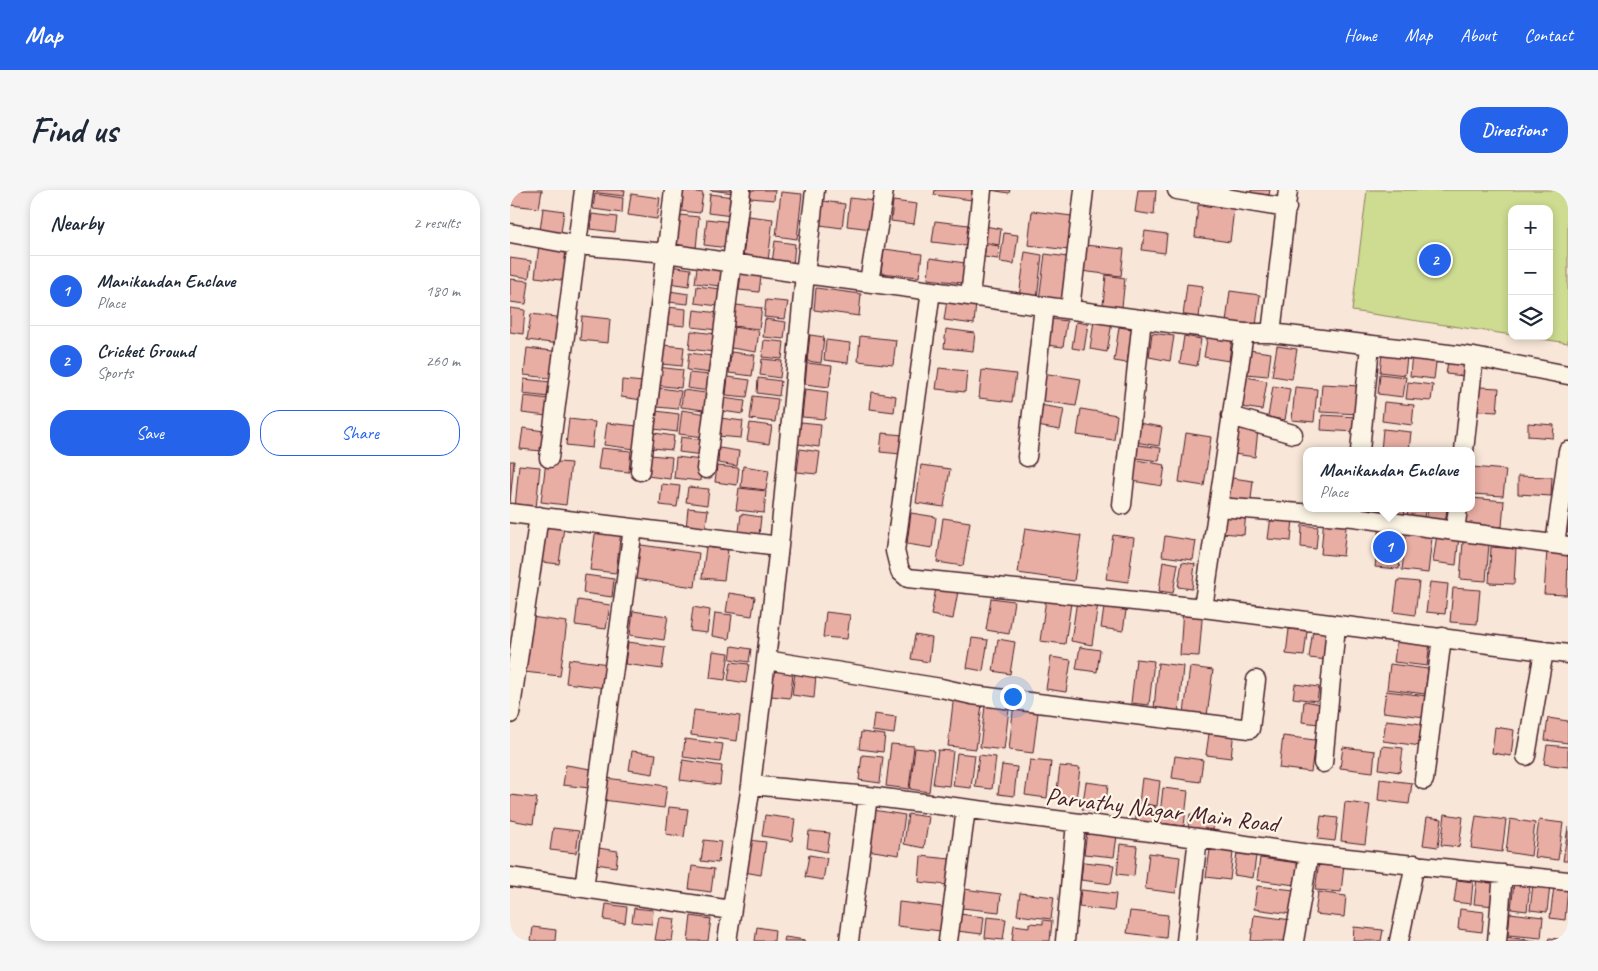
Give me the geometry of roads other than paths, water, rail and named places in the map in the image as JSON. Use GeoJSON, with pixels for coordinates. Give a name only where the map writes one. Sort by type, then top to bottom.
{"type":"FeatureCollection","features":[{"type":"Feature","properties":{"kind":"street"},"geometry":{"type":"LineString","coordinates":[[550,458],[584,190]]}},
{"type":"Feature","properties":{"kind":"street"},"geometry":{"type":"LineString","coordinates":[[640,470],[674,190]]}},
{"type":"Feature","properties":{"kind":"street"},"geometry":{"type":"LineString","coordinates":[[706,469],[741,190]]}},
{"type":"Feature","properties":{"kind":"street"},"geometry":{"type":"LineString","coordinates":[[727,941],[751,785],[766,660],[815,190]]}},
{"type":"Feature","properties":{"kind":"street"},"geometry":{"type":"LineString","coordinates":[[869,282],[884,190]]}},
{"type":"Feature","properties":{"kind":"street"},"geometry":{"type":"LineString","coordinates":[[970,296],[982,190]]}},
{"type":"Feature","properties":{"kind":"street"},"geometry":{"type":"LineString","coordinates":[[1070,309],[1084,190]]}},
{"type":"Feature","properties":{"kind":"street"},"geometry":{"type":"LineString","coordinates":[[1177,190],[1287,208]]}},
{"type":"Feature","properties":{"kind":"street"},"geometry":{"type":"LineString","coordinates":[[1271,334],[1288,190]]}},
{"type":"Feature","properties":{"kind":"street"},"geometry":{"type":"LineString","coordinates":[[510,233],[576,245],[667,253],[805,274],[1244,333],[1271,334],[1474,357],[1568,375]]}},
{"type":"Feature","properties":{"kind":"street"},"geometry":{"type":"LineString","coordinates":[[930,290],[895,551],[900,571],[908,578],[1309,620],[1336,626],[1442,637],[1568,654]]}},
{"type":"Feature","properties":{"kind":"street"},"geometry":{"type":"LineString","coordinates":[[1027,458],[1044,306]]}},
{"type":"Feature","properties":{"kind":"street"},"geometry":{"type":"LineString","coordinates":[[1122,505],[1142,319]]}},
{"type":"Feature","properties":{"kind":"street"},"geometry":{"type":"LineString","coordinates":[[1203,608],[1244,333]]}},
{"type":"Feature","properties":{"kind":"street"},"geometry":{"type":"LineString","coordinates":[[1360,447],[1370,345]]}},
{"type":"Feature","properties":{"kind":"street"},"geometry":{"type":"LineString","coordinates":[[1464,447],[1474,357]]}},
{"type":"Feature","properties":{"kind":"street"},"geometry":{"type":"LineString","coordinates":[[1231,416],[1292,434]]}},
{"type":"Feature","properties":{"kind":"street"},"geometry":{"type":"LineString","coordinates":[[1355,512],[1455,531],[1561,545],[1568,452]]}},
{"type":"Feature","properties":{"kind":"street"},"geometry":{"type":"LineString","coordinates":[[1218,507],[1303,510]]}},
{"type":"Feature","properties":{"kind":"street"},"geometry":{"type":"LineString","coordinates":[[1455,531],[1457,512]]}},
{"type":"Feature","properties":{"kind":"street"},"geometry":{"type":"LineString","coordinates":[[510,513],[779,546]]}},
{"type":"Feature","properties":{"kind":"street"},"geometry":{"type":"LineString","coordinates":[[510,714],[539,516]]}},
{"type":"Feature","properties":{"kind":"street"},"geometry":{"type":"LineString","coordinates":[[584,888],[633,528]]}},
{"type":"Feature","properties":{"kind":"street"},"geometry":{"type":"LineString","coordinates":[[1323,763],[1336,626]]}},
{"type":"Feature","properties":{"kind":"street"},"geometry":{"type":"LineString","coordinates":[[1424,780],[1442,637]]}},
{"type":"Feature","properties":{"kind":"street"},"geometry":{"type":"LineString","coordinates":[[1526,756],[1544,651]]}},
{"type":"Feature","properties":{"kind":"street"},"geometry":{"type":"LineString","coordinates":[[766,660],[941,688],[972,695],[1250,729],[1256,680]]}},
{"type":"Feature","properties":{"kind":"street","name":"Parvathy Nagar Main Road"},"geometry":{"type":"LineString","coordinates":[[751,785],[868,796],[1309,854],[1568,881]]}},
{"type":"Feature","properties":{"kind":"street"},"geometry":{"type":"LineString","coordinates":[[849,941],[868,796]]}},
{"type":"Feature","properties":{"kind":"street"},"geometry":{"type":"LineString","coordinates":[[948,941],[966,809]]}},
{"type":"Feature","properties":{"kind":"street"},"geometry":{"type":"LineString","coordinates":[[1065,941],[1076,823]]}},
{"type":"Feature","properties":{"kind":"street"},"geometry":{"type":"LineString","coordinates":[[1186,941],[1198,838]]}},
{"type":"Feature","properties":{"kind":"street"},"geometry":{"type":"LineString","coordinates":[[1294,941],[1309,854]]}},
{"type":"Feature","properties":{"kind":"street"},"geometry":{"type":"LineString","coordinates":[[1399,941],[1415,864]]}},
{"type":"Feature","properties":{"kind":"street"},"geometry":{"type":"LineString","coordinates":[[1497,941],[1503,874]]}},
{"type":"Feature","properties":{"kind":"street"},"geometry":{"type":"LineString","coordinates":[[510,877],[731,910]]}},
{"type":"Feature","properties":{"kind":"place","name":"Cricket Ground"},"geometry":{"type":"Point","coordinates":[1435,260]}},
{"type":"Feature","properties":{"kind":"place","name":"Manikandan Enclave"},"geometry":{"type":"Point","coordinates":[1389,547]}}]}
